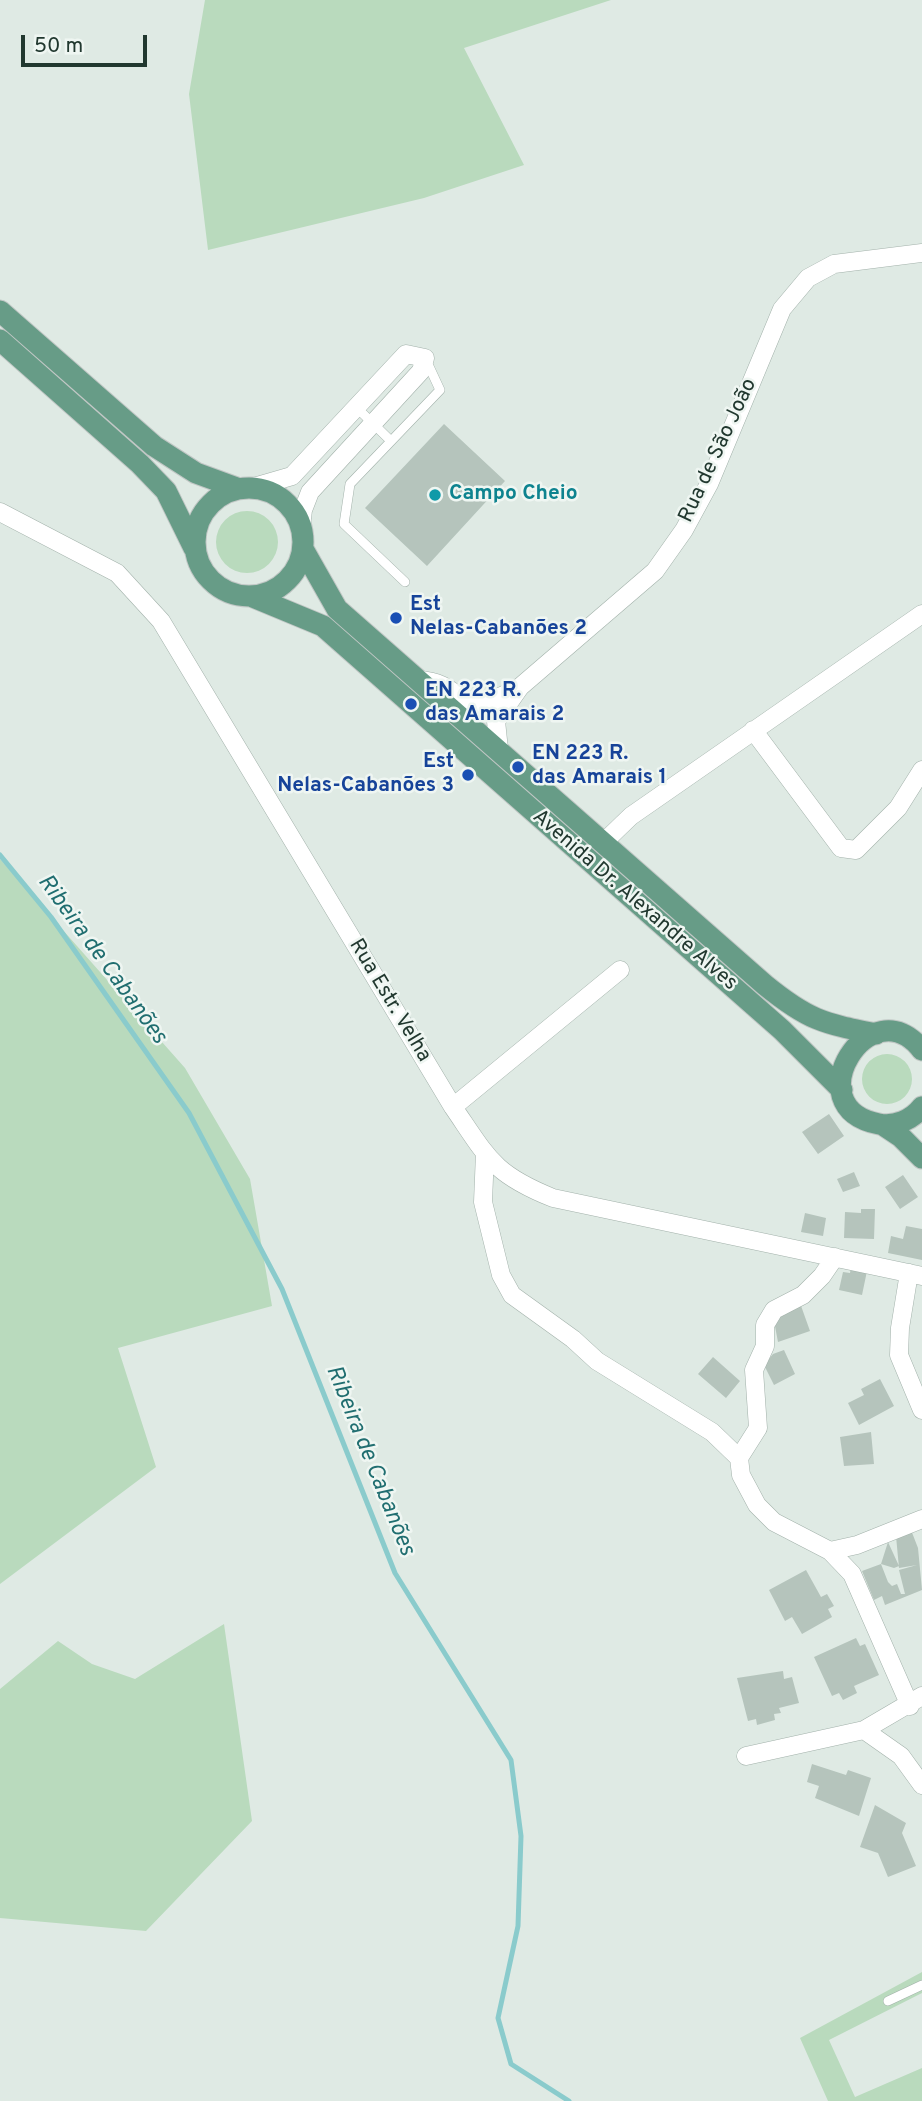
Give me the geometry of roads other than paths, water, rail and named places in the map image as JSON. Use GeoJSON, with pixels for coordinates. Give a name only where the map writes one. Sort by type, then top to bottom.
{"type":"FeatureCollection","features":[{"type":"Feature","properties":{"kind":"main road"},"geometry":{"type":"LineString","coordinates":[[0,311],[154,446],[196,473],[270,492],[284,500],[301,527],[303,549],[297,567],[286,581],[271,592],[253,597],[229,593],[209,580],[166,491],[141,464],[0,340]]}},
{"type":"Feature","properties":{"kind":"main road"},"geometry":{"type":"LineString","coordinates":[[195,550],[194,534],[204,511],[222,494],[246,488]]}},
{"type":"Feature","properties":{"kind":"main road","name":"Avenida Dr. Alexandre Alves"},"geometry":{"type":"LineString","coordinates":[[303,549],[337,609],[799,1012],[835,1026],[876,1034],[892,1033],[907,1038],[922,1051]]}},
{"type":"Feature","properties":{"kind":"main road","name":"Avenida Dr. Alexandre Alves"},"geometry":{"type":"LineString","coordinates":[[253,597],[323,626],[782,1030],[842,1090],[856,1114],[883,1125]]}},
{"type":"Feature","properties":{"kind":"main road"},"geometry":{"type":"LineString","coordinates":[[842,1090],[844,1061],[863,1039],[876,1034]]}},
{"type":"Feature","properties":{"kind":"main road"},"geometry":{"type":"LineString","coordinates":[[883,1125],[908,1120],[922,1107]]}},
{"type":"Feature","properties":{"kind":"main road"},"geometry":{"type":"LineString","coordinates":[[883,1125],[901,1137],[922,1158]]}},
{"type":"Feature","properties":{"kind":"street","name":"Rua de São João"},"geometry":{"type":"LineString","coordinates":[[520,687],[655,571],[684,530],[709,484],[782,309],[808,278],[834,264],[922,253]]}},
{"type":"Feature","properties":{"kind":"street"},"geometry":{"type":"LineString","coordinates":[[246,488],[292,476],[406,354],[425,358],[421,371],[310,492],[303,510],[301,527]]}},
{"type":"Feature","properties":{"kind":"street","name":"Rua Estr. Velha"},"geometry":{"type":"LineString","coordinates":[[0,512],[117,573],[161,621],[453,1107],[494,1166],[519,1184],[553,1198],[916,1275]]}},
{"type":"Feature","properties":{"kind":"street"},"geometry":{"type":"LineString","coordinates":[[604,842],[631,816],[922,614]]}},
{"type":"Feature","properties":{"kind":"street"},"geometry":{"type":"LineString","coordinates":[[419,680],[439,681],[465,703],[472,704],[489,702],[520,687]]}},
{"type":"Feature","properties":{"kind":"street"},"geometry":{"type":"LineString","coordinates":[[499,750],[496,720],[520,687]]}},
{"type":"Feature","properties":{"kind":"street"},"geometry":{"type":"LineString","coordinates":[[753,730],[841,848],[856,850],[898,808],[922,771]]}},
{"type":"Feature","properties":{"kind":"street"},"geometry":{"type":"LineString","coordinates":[[453,1107],[620,970]]}},
{"type":"Feature","properties":{"kind":"street"},"geometry":{"type":"LineString","coordinates":[[485,1153],[483,1202],[501,1275],[512,1295],[573,1339],[597,1361],[712,1432],[739,1458]]}},
{"type":"Feature","properties":{"kind":"street"},"geometry":{"type":"LineString","coordinates":[[747,1756],[864,1730],[916,1701],[852,1574],[830,1551],[774,1522],[757,1505],[741,1475],[739,1458],[758,1428],[754,1370],[765,1346],[765,1325],[774,1310],[803,1295],[822,1276],[835,1257]]}},
{"type":"Feature","properties":{"kind":"street"},"geometry":{"type":"LineString","coordinates":[[916,1275],[900,1328],[899,1355],[922,1410]]}},
{"type":"Feature","properties":{"kind":"street"},"geometry":{"type":"LineString","coordinates":[[830,1551],[857,1545],[922,1519]]}},
{"type":"Feature","properties":{"kind":"street"},"geometry":{"type":"LineString","coordinates":[[864,1730],[901,1756],[922,1784]]}},
{"type":"Feature","properties":{"kind":"lane"},"geometry":{"type":"LineString","coordinates":[[405,582],[344,524],[350,484],[440,390],[425,358]]}},
{"type":"Feature","properties":{"kind":"lane"},"geometry":{"type":"LineString","coordinates":[[356,407],[391,441]]}},
{"type":"Feature","properties":{"kind":"lane"},"geometry":{"type":"LineString","coordinates":[[888,2001],[922,1985]]}},
{"type":"Feature","properties":{"kind":"waterway","name":"Ribeira de Cabanões"},"geometry":{"type":"LineString","coordinates":[[0,855],[51,917],[189,1113],[282,1289],[395,1573],[511,1760],[521,1836],[518,1926],[498,2018],[511,2064],[569,2101]]}},
{"type":"Feature","properties":{"kind":"place","name":"Campo Cheio"},"geometry":{"type":"Point","coordinates":[435,495]}},
{"type":"Feature","properties":{"kind":"place","name":"Est Nelas-Cabanões 2"},"geometry":{"type":"Point","coordinates":[396,618]}},
{"type":"Feature","properties":{"kind":"place","name":"EN 223 R. das Amarais 2"},"geometry":{"type":"Point","coordinates":[411,704]}},
{"type":"Feature","properties":{"kind":"place","name":"EN 223 R. das Amarais 1"},"geometry":{"type":"Point","coordinates":[518,767]}},
{"type":"Feature","properties":{"kind":"place","name":"Est Nelas-Cabanões 3"},"geometry":{"type":"Point","coordinates":[468,775]}}]}
